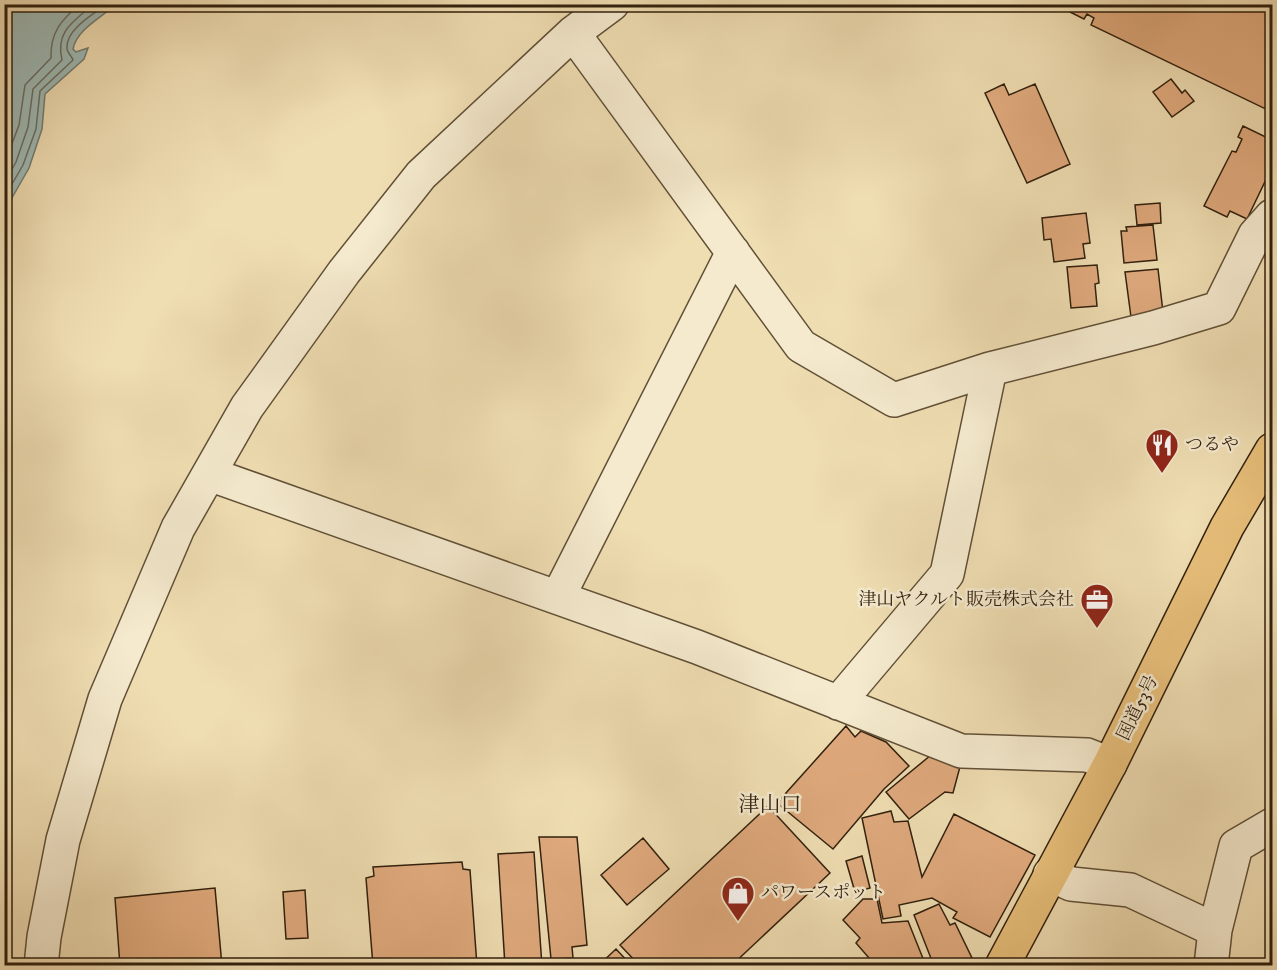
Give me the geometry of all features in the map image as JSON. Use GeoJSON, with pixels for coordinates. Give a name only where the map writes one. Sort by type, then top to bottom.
{"type":"FeatureCollection","features":[{"type":"Feature","properties":{"kind":"highway","name":"国道53号"},"geometry":{"type":"LineString","coordinates":[[1002,966],[1110,764],[1227,527],[1272,450]]}},
{"type":"Feature","properties":{"kind":"street"},"geometry":{"type":"LineString","coordinates":[[41,966],[44,937],[63,840],[105,699],[178,528],[247,407],[344,272],[421,175],[573,33],[612,4]]}},
{"type":"Feature","properties":{"kind":"street"},"geometry":{"type":"LineString","coordinates":[[573,33],[801,346],[894,400],[990,369],[1154,328],[1219,308],[1255,235],[1272,216]]}},
{"type":"Feature","properties":{"kind":"street"},"geometry":{"type":"LineString","coordinates":[[558,597],[733,252]]}},
{"type":"Feature","properties":{"kind":"street"},"geometry":{"type":"LineString","coordinates":[[838,703],[947,573],[990,369]]}},
{"type":"Feature","properties":{"kind":"street"},"geometry":{"type":"LineString","coordinates":[[209,474],[697,647],[961,751],[1087,755],[1110,764]]}},
{"type":"Feature","properties":{"kind":"street"},"geometry":{"type":"LineString","coordinates":[[1211,966],[1215,930],[1236,846],[1272,825]]}},
{"type":"Feature","properties":{"kind":"street"},"geometry":{"type":"LineString","coordinates":[[1050,874],[1071,884],[1130,890],[1215,930]]}},
{"type":"Feature","properties":{"kind":"water"},"geometry":{"type":"Polygon","coordinates":[[[5,4],[115,5],[90,24],[79,36],[73,49],[76,52],[88,48],[84,59],[45,94],[42,129],[29,168],[5,210],[5,4]]]}},
{"type":"Feature","properties":{"kind":"building"},"geometry":{"type":"Polygon","coordinates":[[[1054,4],[1272,4],[1272,55],[1268,67],[1272,68],[1272,112],[1091,25],[1094,18],[1087,14],[1084,19],[1054,4]]]}},
{"type":"Feature","properties":{"kind":"building"},"geometry":{"type":"Polygon","coordinates":[[[1171,79],[1182,93],[1185,90],[1194,101],[1172,117],[1153,92],[1171,79]]]}},
{"type":"Feature","properties":{"kind":"building"},"geometry":{"type":"Polygon","coordinates":[[[1004,84],[1009,95],[1035,84],[1070,164],[1027,183],[985,93],[1004,84]]]}},
{"type":"Feature","properties":{"kind":"building"},"geometry":{"type":"Polygon","coordinates":[[[1243,126],[1272,140],[1272,167],[1247,219],[1230,211],[1227,217],[1204,206],[1232,151],[1236,152],[1242,139],[1238,137],[1243,126]]]}},
{"type":"Feature","properties":{"kind":"building"},"geometry":{"type":"Polygon","coordinates":[[[1160,203],[1161,223],[1137,225],[1135,205],[1160,203]]]}},
{"type":"Feature","properties":{"kind":"building"},"geometry":{"type":"Polygon","coordinates":[[[1086,213],[1090,243],[1083,244],[1085,258],[1054,262],[1051,239],[1044,240],[1042,218],[1086,213]]]}},
{"type":"Feature","properties":{"kind":"building"},"geometry":{"type":"Polygon","coordinates":[[[1153,225],[1157,260],[1124,263],[1121,231],[1127,231],[1126,227],[1153,225]]]}},
{"type":"Feature","properties":{"kind":"building"},"geometry":{"type":"Polygon","coordinates":[[[1097,265],[1099,283],[1095,284],[1097,306],[1071,308],[1067,267],[1097,265]]]}},
{"type":"Feature","properties":{"kind":"building"},"geometry":{"type":"Polygon","coordinates":[[[1158,269],[1163,312],[1131,317],[1125,272],[1158,269]]]}},
{"type":"Feature","properties":{"kind":"building"},"geometry":{"type":"Polygon","coordinates":[[[846,726],[855,737],[861,731],[886,742],[909,766],[884,789],[833,849],[777,803],[846,726]]]}},
{"type":"Feature","properties":{"kind":"building"},"geometry":{"type":"Polygon","coordinates":[[[931,755],[961,763],[953,793],[945,792],[909,819],[886,792],[931,755]]]}},
{"type":"Feature","properties":{"kind":"building"},"geometry":{"type":"Polygon","coordinates":[[[768,806],[830,873],[731,966],[640,966],[620,945],[768,806]]]}},
{"type":"Feature","properties":{"kind":"building"},"geometry":{"type":"Polygon","coordinates":[[[891,811],[894,822],[908,821],[922,877],[954,814],[1035,855],[990,937],[953,918],[957,912],[932,898],[899,905],[901,916],[883,919],[862,818],[891,811]]]}},
{"type":"Feature","properties":{"kind":"building"},"geometry":{"type":"Polygon","coordinates":[[[539,837],[577,837],[587,945],[572,947],[573,958],[551,959],[539,837]]]}},
{"type":"Feature","properties":{"kind":"building"},"geometry":{"type":"Polygon","coordinates":[[[643,838],[669,869],[627,905],[601,875],[643,838]]]}},
{"type":"Feature","properties":{"kind":"building"},"geometry":{"type":"Polygon","coordinates":[[[534,852],[542,966],[505,966],[498,854],[534,852]]]}},
{"type":"Feature","properties":{"kind":"building"},"geometry":{"type":"Polygon","coordinates":[[[862,856],[870,888],[855,892],[846,861],[862,856]]]}},
{"type":"Feature","properties":{"kind":"building"},"geometry":{"type":"Polygon","coordinates":[[[462,862],[463,869],[470,870],[477,966],[373,966],[366,878],[374,876],[373,867],[462,862]]]}},
{"type":"Feature","properties":{"kind":"building"},"geometry":{"type":"Polygon","coordinates":[[[215,888],[222,966],[120,966],[115,898],[215,888]]]}},
{"type":"Feature","properties":{"kind":"building"},"geometry":{"type":"Polygon","coordinates":[[[305,890],[308,938],[286,939],[283,892],[305,890]]]}},
{"type":"Feature","properties":{"kind":"building"},"geometry":{"type":"Polygon","coordinates":[[[863,899],[877,899],[882,923],[908,921],[926,966],[876,966],[856,943],[860,938],[843,920],[863,899]]]}},
{"type":"Feature","properties":{"kind":"building"},"geometry":{"type":"Polygon","coordinates":[[[939,904],[950,925],[955,923],[972,958],[954,966],[934,966],[914,915],[939,904]]]}},
{"type":"Feature","properties":{"kind":"building"},"geometry":{"type":"Polygon","coordinates":[[[616,949],[632,966],[598,966],[616,949]]]}},
{"type":"Feature","properties":{"kind":"place","name":"つるや"},"geometry":{"type":"Point","coordinates":[1162,474]}},
{"type":"Feature","properties":{"kind":"place","name":"津山ヤクルト販売株式会社"},"geometry":{"type":"Point","coordinates":[1097,629]}},
{"type":"Feature","properties":{"kind":"place","name":"パワースポット"},"geometry":{"type":"Point","coordinates":[738,922]}},
{"type":"Feature","properties":{"kind":"district","name":"津山口"},"geometry":{"type":"Point","coordinates":[770,805]}}]}
